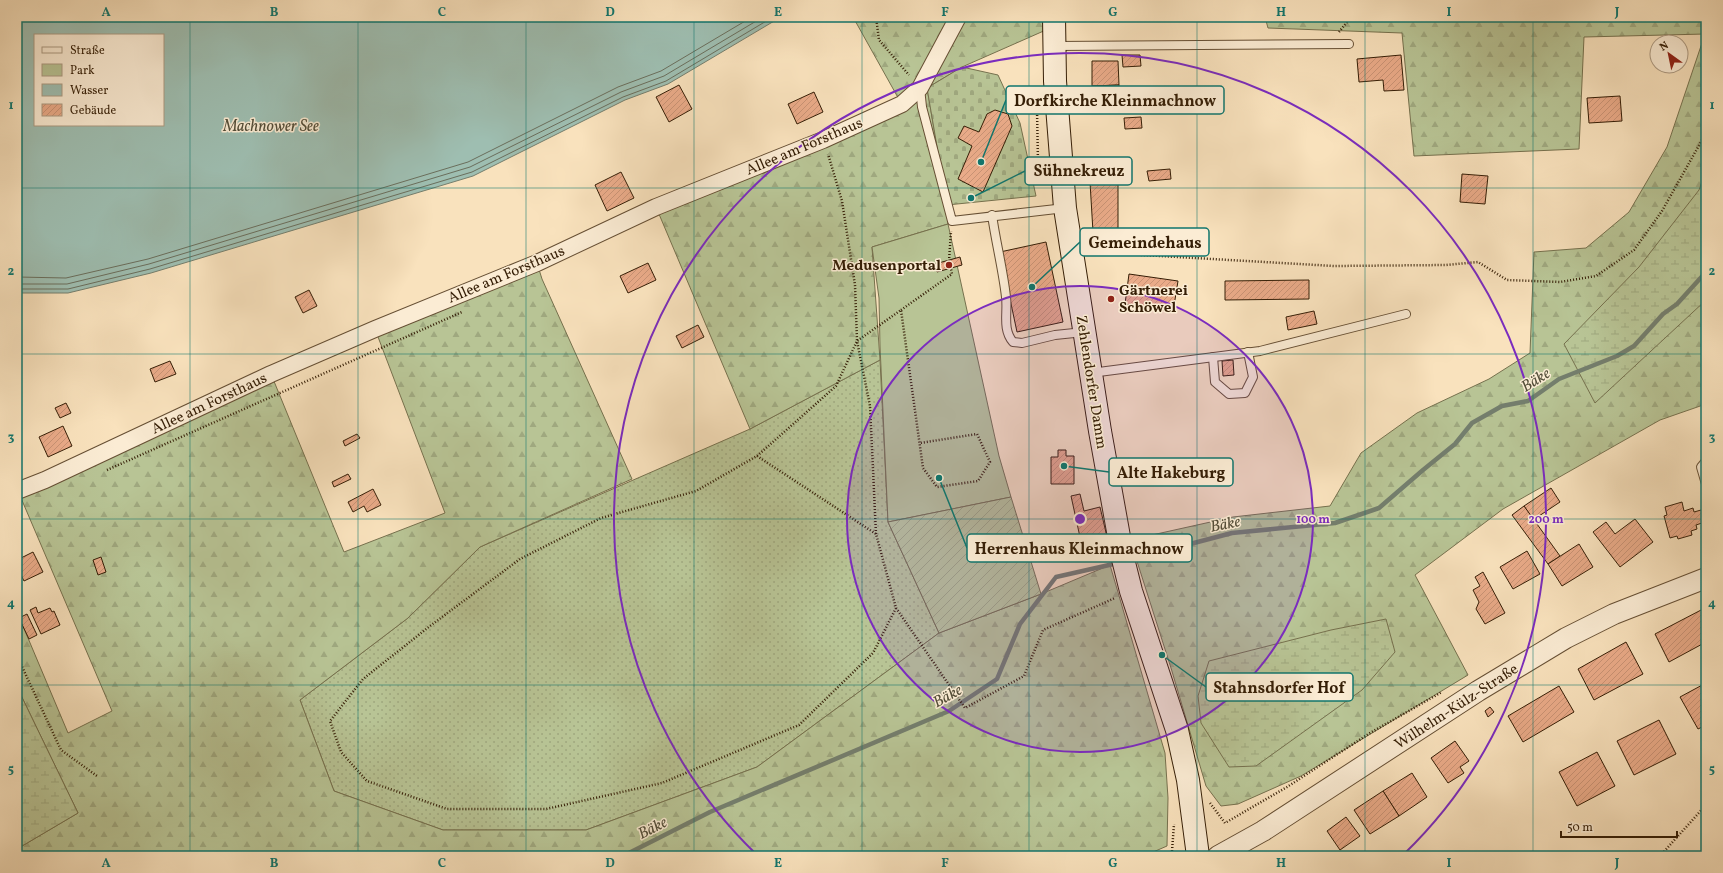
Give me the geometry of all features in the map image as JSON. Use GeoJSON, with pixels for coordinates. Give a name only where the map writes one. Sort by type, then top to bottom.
{"type":"FeatureCollection","features":[{"type":"Feature","properties":{"kind":"main road","name":"Zehlendorfer Damm"},"geometry":{"type":"LineString","coordinates":[[1054,17],[1055,81],[1065,208],[1100,431],[1123,559],[1131,590],[1177,730],[1188,780],[1198,856]]}},
{"type":"Feature","properties":{"kind":"street","name":"Allee am Forsthaus"},"geometry":{"type":"LineString","coordinates":[[17,490],[45,480],[271,374],[375,329],[537,263],[656,207],[823,140],[902,104],[920,88],[958,17]]}},
{"type":"Feature","properties":{"kind":"street","name":"Wilhelm-Külz-Straße"},"geometry":{"type":"LineString","coordinates":[[1218,856],[1263,831],[1478,690],[1566,638],[1614,614],[1706,578]]}},
{"type":"Feature","properties":{"kind":"lane"},"geometry":{"type":"LineString","coordinates":[[1054,46],[1348,44]]}},
{"type":"Feature","properties":{"kind":"lane"},"geometry":{"type":"LineString","coordinates":[[920,88],[922,107],[952,221],[992,215],[1065,208]]}},
{"type":"Feature","properties":{"kind":"lane"},"geometry":{"type":"LineString","coordinates":[[992,215],[1007,299],[1006,323],[1009,337],[1013,342],[1022,342],[1055,335],[1084,332]]}},
{"type":"Feature","properties":{"kind":"lane"},"geometry":{"type":"LineString","coordinates":[[1091,374],[1260,351],[1406,314]]}},
{"type":"Feature","properties":{"kind":"lane"},"geometry":{"type":"LineString","coordinates":[[1213,357],[1215,382],[1229,394],[1245,393],[1253,377],[1248,352]]}},
{"type":"Feature","properties":{"kind":"lane"},"geometry":{"type":"LineString","coordinates":[[1706,461],[1701,467],[1706,484]]}},
{"type":"Feature","properties":{"kind":"path"},"geometry":{"type":"LineString","coordinates":[[876,17],[879,40],[920,88]]}},
{"type":"Feature","properties":{"kind":"path"},"geometry":{"type":"LineString","coordinates":[[1330,44],[1351,17]]}},
{"type":"Feature","properties":{"kind":"path"},"geometry":{"type":"LineString","coordinates":[[1072,252],[1334,266],[1446,265],[1478,262],[1507,280],[1560,282],[1596,276],[1634,250],[1662,211],[1706,133]]}},
{"type":"Feature","properties":{"kind":"path"},"geometry":{"type":"LineString","coordinates":[[823,140],[842,201],[855,285],[857,341],[870,406],[876,534],[896,608],[965,708],[1024,676],[1043,630],[1131,590]]}},
{"type":"Feature","properties":{"kind":"path"},"geometry":{"type":"LineString","coordinates":[[949,261],[952,221]]}},
{"type":"Feature","properties":{"kind":"path"},"geometry":{"type":"LineString","coordinates":[[896,608],[873,653],[800,725],[662,783],[546,809],[447,809],[367,781],[341,752],[330,721],[363,679],[430,626],[520,559],[601,518],[696,491],[757,456],[836,386],[857,341],[952,274],[951,269]]}},
{"type":"Feature","properties":{"kind":"path"},"geometry":{"type":"LineString","coordinates":[[901,310],[923,468],[937,487],[978,481],[990,462],[977,434],[920,443]]}},
{"type":"Feature","properties":{"kind":"path"},"geometry":{"type":"LineString","coordinates":[[757,456],[876,534]]}},
{"type":"Feature","properties":{"kind":"path"},"geometry":{"type":"LineString","coordinates":[[17,656],[60,750],[97,776]]}},
{"type":"Feature","properties":{"kind":"path"},"geometry":{"type":"LineString","coordinates":[[1225,823],[1287,787],[1370,733],[1442,691]]}},
{"type":"Feature","properties":{"kind":"path"},"geometry":{"type":"LineString","coordinates":[[1660,856],[1706,805]]}},
{"type":"Feature","properties":{"kind":"green space"},"geometry":{"type":"Polygon","coordinates":[[[853,17],[1054,17],[1055,26],[962,67],[927,88],[947,205],[948,224],[872,247],[880,360],[750,429],[656,207],[901,103],[853,17]]]}},
{"type":"Feature","properties":{"kind":"green space"},"geometry":{"type":"Polygon","coordinates":[[[1265,17],[1706,17],[1706,404],[1660,420],[1503,509],[1415,575],[1468,675],[1301,776],[1238,804],[1221,806],[1206,786],[1171,668],[1135,555],[1134,539],[1233,517],[1330,506],[1361,453],[1417,413],[1489,379],[1530,353],[1534,252],[1586,248],[1629,212],[1667,147],[1705,34],[1649,34],[1649,35],[1584,37],[1579,149],[1414,156],[1402,33],[1268,28],[1265,17]]]}},
{"type":"Feature","properties":{"kind":"green space"},"geometry":{"type":"Polygon","coordinates":[[[962,67],[998,75],[1020,123],[1036,196],[947,205],[927,88],[962,67]]]}},
{"type":"Feature","properties":{"kind":"green space"},"geometry":{"type":"Polygon","coordinates":[[[1706,171],[1706,300],[1595,403],[1564,344],[1639,267],[1699,190],[1706,171]]]}},
{"type":"Feature","properties":{"kind":"green space"},"geometry":{"type":"Polygon","coordinates":[[[948,224],[999,456],[1011,497],[888,522],[879,298],[872,247],[948,224]]]}},
{"type":"Feature","properties":{"kind":"green space"},"geometry":{"type":"Polygon","coordinates":[[[537,263],[542,279],[632,479],[480,547],[408,618],[300,700],[334,791],[443,830],[586,830],[757,767],[939,633],[1041,594],[1110,565],[1165,753],[1168,798],[1167,846],[1144,856],[17,856],[17,849],[78,813],[17,687],[17,612],[68,733],[112,711],[18,491],[271,374],[344,552],[445,513],[375,329],[537,263]]]}},
{"type":"Feature","properties":{"kind":"green space"},"geometry":{"type":"Polygon","coordinates":[[[880,360],[888,522],[939,633],[757,767],[586,830],[443,830],[334,791],[300,700],[408,618],[480,547],[750,429],[880,360]]]}},
{"type":"Feature","properties":{"kind":"green space"},"geometry":{"type":"Polygon","coordinates":[[[1011,497],[1041,594],[939,633],[888,522],[1011,497]]]}},
{"type":"Feature","properties":{"kind":"green space"},"geometry":{"type":"Polygon","coordinates":[[[1386,619],[1395,652],[1362,690],[1256,766],[1229,767],[1201,723],[1198,696],[1209,661],[1331,630],[1386,619]]]}},
{"type":"Feature","properties":{"kind":"green space"},"geometry":{"type":"Polygon","coordinates":[[[17,687],[78,813],[17,849],[17,687]]]}},
{"type":"Feature","properties":{"kind":"water","name":"Machnower See"},"geometry":{"type":"Polygon","coordinates":[[[17,17],[781,17],[668,84],[625,100],[473,176],[151,273],[68,293],[17,293],[17,17]]]}},
{"type":"Feature","properties":{"kind":"building"},"geometry":{"type":"Polygon","coordinates":[[[1122,55],[1140,55],[1141,66],[1123,67],[1122,55]]]}},
{"type":"Feature","properties":{"kind":"building"},"geometry":{"type":"Polygon","coordinates":[[[1401,55],[1404,90],[1384,91],[1383,80],[1359,82],[1357,59],[1401,55]]]}},
{"type":"Feature","properties":{"kind":"building"},"geometry":{"type":"Polygon","coordinates":[[[1092,61],[1118,61],[1119,85],[1092,86],[1092,61]]]}},
{"type":"Feature","properties":{"kind":"building"},"geometry":{"type":"Polygon","coordinates":[[[679,85],[692,109],[669,122],[656,97],[679,85]]]}},
{"type":"Feature","properties":{"kind":"building"},"geometry":{"type":"Polygon","coordinates":[[[1119,85],[1119,99],[1093,100],[1092,86],[1119,85]]]}},
{"type":"Feature","properties":{"kind":"building"},"geometry":{"type":"Polygon","coordinates":[[[814,92],[823,112],[797,124],[788,104],[814,92]]]}},
{"type":"Feature","properties":{"kind":"building"},"geometry":{"type":"Polygon","coordinates":[[[1620,96],[1622,121],[1589,123],[1587,98],[1620,96]]]}},
{"type":"Feature","properties":{"kind":"building"},"geometry":{"type":"Polygon","coordinates":[[[995,110],[1008,114],[1012,126],[983,192],[958,179],[972,146],[958,138],[964,126],[979,132],[987,114],[995,110]]]}},
{"type":"Feature","properties":{"kind":"building"},"geometry":{"type":"Polygon","coordinates":[[[1141,117],[1142,128],[1125,129],[1124,118],[1141,117]]]}},
{"type":"Feature","properties":{"kind":"building"},"geometry":{"type":"Polygon","coordinates":[[[1170,169],[1171,179],[1149,181],[1147,171],[1170,169]]]}},
{"type":"Feature","properties":{"kind":"building"},"geometry":{"type":"Polygon","coordinates":[[[621,172],[634,198],[607,211],[595,185],[621,172]]]}},
{"type":"Feature","properties":{"kind":"building"},"geometry":{"type":"Polygon","coordinates":[[[1462,174],[1488,176],[1485,204],[1460,202],[1462,174]]]}},
{"type":"Feature","properties":{"kind":"building"},"geometry":{"type":"Polygon","coordinates":[[[1118,181],[1118,232],[1093,232],[1090,182],[1118,181]]]}},
{"type":"Feature","properties":{"kind":"building"},"geometry":{"type":"Polygon","coordinates":[[[1046,242],[1063,322],[1017,332],[1000,252],[1046,242]]]}},
{"type":"Feature","properties":{"kind":"building","name":"Medusenportal"},"geometry":{"type":"Polygon","coordinates":[[[960,257],[962,265],[937,272],[935,264],[960,257]]]}},
{"type":"Feature","properties":{"kind":"building"},"geometry":{"type":"Polygon","coordinates":[[[648,263],[656,280],[628,293],[620,276],[648,263]]]}},
{"type":"Feature","properties":{"kind":"building"},"geometry":{"type":"Polygon","coordinates":[[[1129,274],[1178,281],[1173,312],[1125,304],[1129,274]]]}},
{"type":"Feature","properties":{"kind":"building"},"geometry":{"type":"Polygon","coordinates":[[[1309,280],[1309,299],[1225,300],[1225,281],[1309,280]]]}},
{"type":"Feature","properties":{"kind":"building"},"geometry":{"type":"Polygon","coordinates":[[[309,290],[317,306],[303,313],[295,297],[309,290]]]}},
{"type":"Feature","properties":{"kind":"building"},"geometry":{"type":"Polygon","coordinates":[[[1314,311],[1317,324],[1288,330],[1286,317],[1314,311]]]}},
{"type":"Feature","properties":{"kind":"building"},"geometry":{"type":"Polygon","coordinates":[[[698,325],[704,337],[682,348],[676,336],[698,325]]]}},
{"type":"Feature","properties":{"kind":"building"},"geometry":{"type":"Polygon","coordinates":[[[1233,360],[1234,375],[1223,376],[1222,361],[1233,360]]]}},
{"type":"Feature","properties":{"kind":"building"},"geometry":{"type":"Polygon","coordinates":[[[170,361],[176,374],[155,382],[150,369],[170,361]]]}},
{"type":"Feature","properties":{"kind":"building"},"geometry":{"type":"Polygon","coordinates":[[[66,403],[71,413],[60,418],[55,408],[66,403]]]}},
{"type":"Feature","properties":{"kind":"building"},"geometry":{"type":"Polygon","coordinates":[[[63,426],[72,446],[48,457],[39,437],[63,426]]]}},
{"type":"Feature","properties":{"kind":"building"},"geometry":{"type":"Polygon","coordinates":[[[357,434],[360,438],[345,446],[343,441],[357,434]]]}},
{"type":"Feature","properties":{"kind":"building"},"geometry":{"type":"Polygon","coordinates":[[[1058,450],[1066,450],[1066,456],[1074,456],[1074,484],[1051,484],[1051,457],[1058,457],[1058,450]]]}},
{"type":"Feature","properties":{"kind":"building"},"geometry":{"type":"Polygon","coordinates":[[[348,474],[351,479],[334,487],[332,482],[348,474]]]}},
{"type":"Feature","properties":{"kind":"building"},"geometry":{"type":"Polygon","coordinates":[[[1551,488],[1560,502],[1533,520],[1524,506],[1551,488]]]}},
{"type":"Feature","properties":{"kind":"building"},"geometry":{"type":"Polygon","coordinates":[[[373,489],[381,505],[367,512],[364,506],[353,512],[348,502],[373,489]]]}},
{"type":"Feature","properties":{"kind":"building"},"geometry":{"type":"Polygon","coordinates":[[[1080,494],[1084,511],[1100,507],[1111,554],[1085,560],[1071,496],[1080,494]]]}},
{"type":"Feature","properties":{"kind":"building"},"geometry":{"type":"Polygon","coordinates":[[[1682,502],[1684,511],[1693,508],[1694,512],[1701,510],[1705,522],[1696,525],[1697,529],[1691,531],[1692,535],[1678,539],[1677,536],[1670,538],[1664,516],[1667,515],[1665,507],[1682,502]]]}},
{"type":"Feature","properties":{"kind":"building"},"geometry":{"type":"Polygon","coordinates":[[[1524,506],[1560,556],[1548,564],[1512,515],[1524,506]]]}},
{"type":"Feature","properties":{"kind":"building"},"geometry":{"type":"Polygon","coordinates":[[[1635,519],[1653,542],[1620,567],[1593,532],[1606,522],[1615,534],[1635,519]]]}},
{"type":"Feature","properties":{"kind":"building"},"geometry":{"type":"Polygon","coordinates":[[[1579,544],[1593,567],[1562,586],[1548,564],[1579,544]]]}},
{"type":"Feature","properties":{"kind":"building"},"geometry":{"type":"Polygon","coordinates":[[[1527,551],[1540,574],[1513,589],[1500,567],[1527,551]]]}},
{"type":"Feature","properties":{"kind":"building"},"geometry":{"type":"Polygon","coordinates":[[[33,552],[43,572],[24,581],[17,567],[17,560],[33,552]]]}},
{"type":"Feature","properties":{"kind":"building"},"geometry":{"type":"Polygon","coordinates":[[[101,557],[106,572],[98,575],[93,560],[101,557]]]}},
{"type":"Feature","properties":{"kind":"building"},"geometry":{"type":"Polygon","coordinates":[[[1483,572],[1505,613],[1485,624],[1476,609],[1479,602],[1473,590],[1480,586],[1475,577],[1483,572]]]}},
{"type":"Feature","properties":{"kind":"building"},"geometry":{"type":"Polygon","coordinates":[[[36,607],[38,613],[50,608],[52,612],[54,611],[60,625],[41,634],[30,610],[36,607]]]}},
{"type":"Feature","properties":{"kind":"building"},"geometry":{"type":"Polygon","coordinates":[[[1703,609],[1706,615],[1706,642],[1669,662],[1655,634],[1703,609]]]}},
{"type":"Feature","properties":{"kind":"building"},"geometry":{"type":"Polygon","coordinates":[[[27,614],[37,635],[29,639],[19,618],[27,614]]]}},
{"type":"Feature","properties":{"kind":"building"},"geometry":{"type":"Polygon","coordinates":[[[1626,642],[1643,674],[1594,700],[1578,669],[1626,642]]]}},
{"type":"Feature","properties":{"kind":"building"},"geometry":{"type":"Polygon","coordinates":[[[1706,683],[1706,725],[1698,729],[1680,697],[1706,683]]]}},
{"type":"Feature","properties":{"kind":"building"},"geometry":{"type":"Polygon","coordinates":[[[1559,686],[1574,712],[1523,742],[1508,716],[1559,686]]]}},
{"type":"Feature","properties":{"kind":"building"},"geometry":{"type":"Polygon","coordinates":[[[1490,707],[1494,712],[1488,717],[1485,711],[1490,707]]]}},
{"type":"Feature","properties":{"kind":"building"},"geometry":{"type":"Polygon","coordinates":[[[1659,720],[1676,754],[1634,775],[1617,741],[1659,720]]]}},
{"type":"Feature","properties":{"kind":"building"},"geometry":{"type":"Polygon","coordinates":[[[1455,741],[1469,761],[1460,767],[1464,773],[1448,783],[1431,758],[1455,741]]]}},
{"type":"Feature","properties":{"kind":"building"},"geometry":{"type":"Polygon","coordinates":[[[1597,752],[1615,786],[1577,806],[1559,772],[1597,752]]]}},
{"type":"Feature","properties":{"kind":"building"},"geometry":{"type":"Polygon","coordinates":[[[1412,773],[1427,797],[1399,816],[1383,791],[1412,773]]]}},
{"type":"Feature","properties":{"kind":"building"},"geometry":{"type":"Polygon","coordinates":[[[1383,791],[1399,816],[1370,834],[1354,810],[1383,791]]]}},
{"type":"Feature","properties":{"kind":"building"},"geometry":{"type":"Polygon","coordinates":[[[1346,817],[1360,836],[1340,850],[1327,831],[1346,817]]]}},
{"type":"Feature","properties":{"kind":"building"},"geometry":{"type":"Polygon","coordinates":[[[1567,852],[1568,856],[1552,856],[1567,852]]]}},
{"type":"Feature","properties":{"kind":"waterway","name":"Bäke"},"geometry":{"type":"LineString","coordinates":[[1129,560],[1232,533],[1335,523],[1379,508],[1455,444],[1472,423],[1502,406],[1528,401],[1559,379],[1617,356],[1634,346],[1663,314],[1677,304],[1706,272]]}},
{"type":"Feature","properties":{"kind":"waterway","name":"Bäke"},"geometry":{"type":"LineString","coordinates":[[623,856],[710,812],[949,711],[997,679],[1020,624],[1056,577],[1118,563]]}},
{"type":"Feature","properties":{"kind":"place","name":"Dorfkirche Kleinmachnow"},"geometry":{"type":"Point","coordinates":[981,162]}},
{"type":"Feature","properties":{"kind":"place","name":"Sühnekreuz"},"geometry":{"type":"Point","coordinates":[971,198]}},
{"type":"Feature","properties":{"kind":"place","name":"Medusenportal"},"geometry":{"type":"Point","coordinates":[949,265]}},
{"type":"Feature","properties":{"kind":"place","name":"Gemeindehaus"},"geometry":{"type":"Point","coordinates":[1032,287]}},
{"type":"Feature","properties":{"kind":"place","name":"Gärtnerei Schöwel"},"geometry":{"type":"Point","coordinates":[1111,299]}},
{"type":"Feature","properties":{"kind":"place","name":"Alte Hakeburg"},"geometry":{"type":"Point","coordinates":[1064,466]}},
{"type":"Feature","properties":{"kind":"place","name":"Herrenhaus Kleinmachnow"},"geometry":{"type":"Point","coordinates":[939,478]}},
{"type":"Feature","properties":{"kind":"place","name":"Stahnsdorfer Hof"},"geometry":{"type":"Point","coordinates":[1162,655]}}]}
